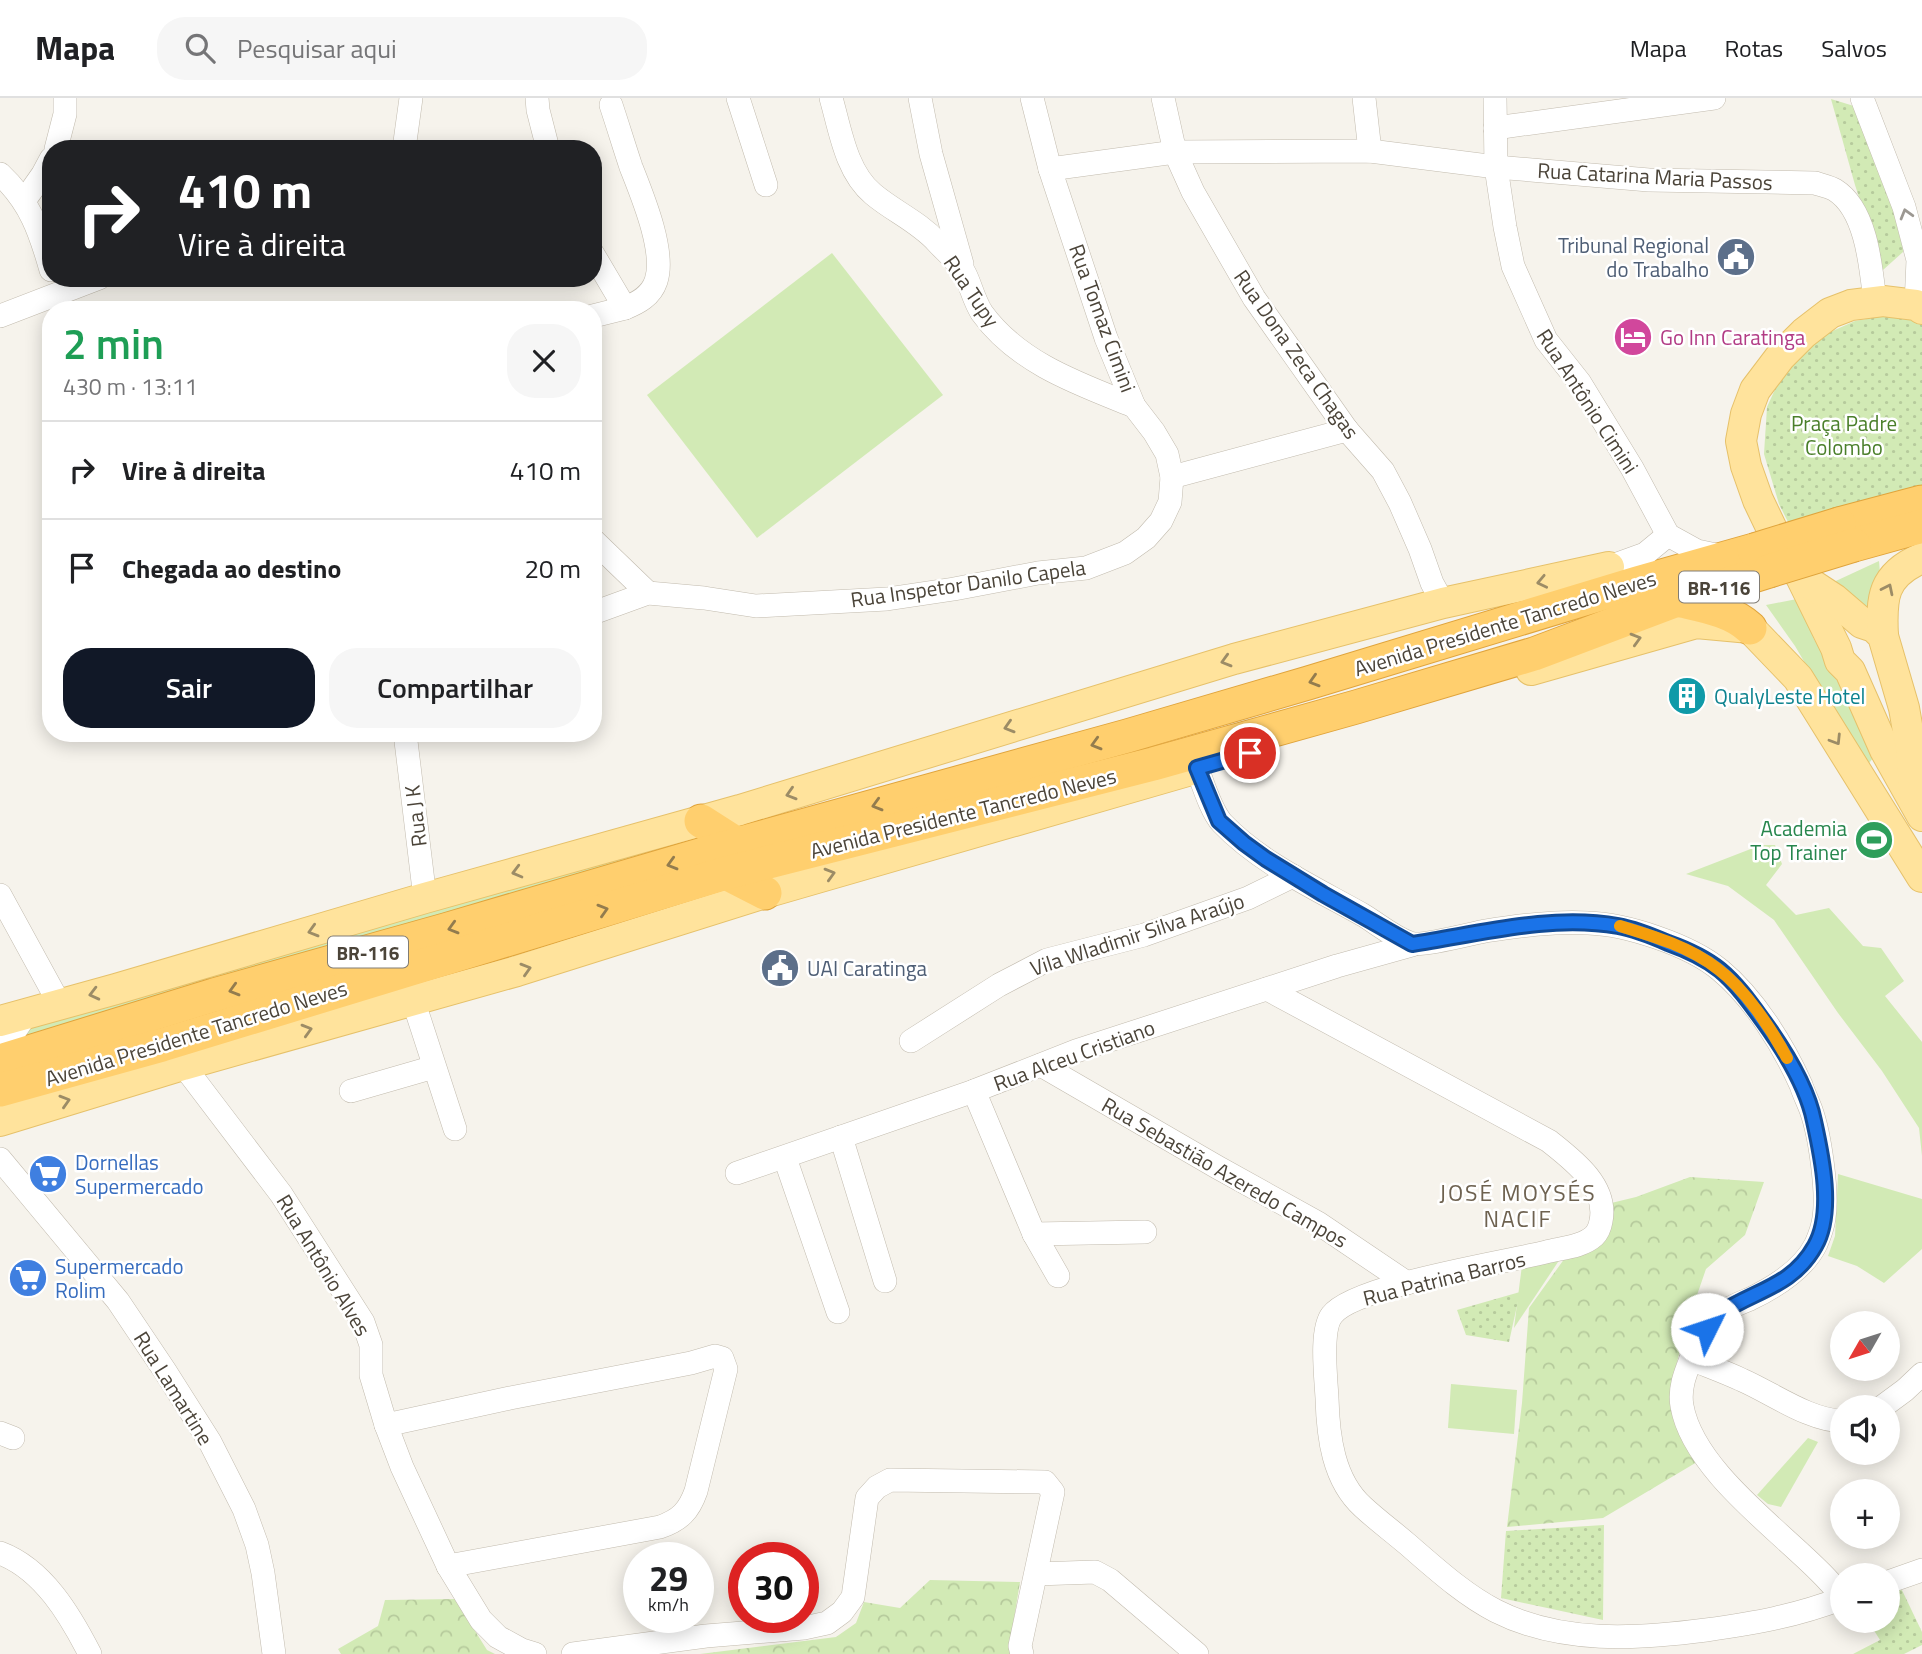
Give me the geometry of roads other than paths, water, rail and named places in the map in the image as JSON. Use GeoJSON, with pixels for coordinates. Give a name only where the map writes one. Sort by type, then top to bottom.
{"type":"FeatureCollection","features":[{"type":"Feature","properties":{"kind":"highway","name":"Avenida Presidente Tancredo Neves"},"geometry":{"type":"LineString","coordinates":[[732,859],[1153,764],[1534,654],[1678,600],[1922,502]]}},
{"type":"Feature","properties":{"kind":"highway","name":"Avenida Presidente Tancredo Neves"},"geometry":{"type":"LineString","coordinates":[[1846,534],[1922,526]]}},
{"type":"Feature","properties":{"kind":"highway","name":"Avenida Presidente Tancredo Neves"},"geometry":{"type":"LineString","coordinates":[[0,1094],[162,1045],[732,859],[1153,728],[1637,583],[1762,564]]}},
{"type":"Feature","properties":{"kind":"highway"},"geometry":{"type":"LineString","coordinates":[[1609,567],[1637,583]]}},
{"type":"Feature","properties":{"kind":"highway"},"geometry":{"type":"LineString","coordinates":[[1678,600],[1720,611],[1741,620],[1750,628]]}},
{"type":"Feature","properties":{"kind":"highway"},"geometry":{"type":"LineString","coordinates":[[701,821],[765,893]]}},
{"type":"Feature","properties":{"kind":"main road"},"geometry":{"type":"LineString","coordinates":[[1762,564],[1780,546],[1758,500],[1746,466],[1741,441],[1746,414],[1755,390],[1780,357],[1804,333],[1830,313],[1851,305],[1883,301],[1919,307]]}},
{"type":"Feature","properties":{"kind":"main road"},"geometry":{"type":"LineString","coordinates":[[1919,810],[1904,708],[1877,636],[1884,593],[1893,578],[1911,563],[1922,558]]}},
{"type":"Feature","properties":{"kind":"main road"},"geometry":{"type":"LineString","coordinates":[[1762,564],[1834,599],[1877,636],[1885,656],[1881,664],[1875,670],[1858,673],[1762,564]]}},
{"type":"Feature","properties":{"kind":"main road","name":"Avenida Presidente Tancredo Neves"},"geometry":{"type":"LineString","coordinates":[[14,1017],[701,821],[1234,659],[1443,603],[1609,567]]}},
{"type":"Feature","properties":{"kind":"main road","name":"Avenida Presidente Tancredo Neves"},"geometry":{"type":"LineString","coordinates":[[0,1094],[183,1065],[517,971],[765,893],[1673,628],[1696,623],[1750,628]]}},
{"type":"Feature","properties":{"kind":"main road"},"geometry":{"type":"LineString","coordinates":[[1877,636],[1849,627],[1840,635],[1843,659],[1885,750],[1919,810]]}},
{"type":"Feature","properties":{"kind":"main road"},"geometry":{"type":"LineString","coordinates":[[1750,628],[1798,678],[1922,877]]}},
{"type":"Feature","properties":{"kind":"main road"},"geometry":{"type":"LineString","coordinates":[[1858,776],[1885,750]]}},
{"type":"Feature","properties":{"kind":"street"},"geometry":{"type":"LineString","coordinates":[[58,140],[65,114],[65,98]]}},
{"type":"Feature","properties":{"kind":"street"},"geometry":{"type":"LineString","coordinates":[[405,140],[411,98]]}},
{"type":"Feature","properties":{"kind":"street"},"geometry":{"type":"LineString","coordinates":[[537,98],[546,140]]}},
{"type":"Feature","properties":{"kind":"street"},"geometry":{"type":"LineString","coordinates":[[738,98],[766,185]]}},
{"type":"Feature","properties":{"kind":"street","name":"Rua Tupy"},"geometry":{"type":"LineString","coordinates":[[831,98],[845,149],[857,176],[870,193],[930,234],[963,271],[981,311],[1000,332],[1026,356],[1072,381],[1134,406]]}},
{"type":"Feature","properties":{"kind":"street"},"geometry":{"type":"LineString","coordinates":[[920,98],[931,154],[963,271]]}},
{"type":"Feature","properties":{"kind":"street","name":"Rua Tomaz Cimini"},"geometry":{"type":"LineString","coordinates":[[1032,98],[1050,169],[1107,338],[1134,406],[1167,454],[1172,477]]}},
{"type":"Feature","properties":{"kind":"street","name":"Rua Dona Zeca Chagas"},"geometry":{"type":"LineString","coordinates":[[1163,98],[1175,152],[1193,192],[1254,298],[1348,430],[1383,471],[1401,503],[1432,583],[1443,603]]}},
{"type":"Feature","properties":{"kind":"street"},"geometry":{"type":"LineString","coordinates":[[1364,98],[1370,151]]}},
{"type":"Feature","properties":{"kind":"street","name":"Rua Antônio Cimini"},"geometry":{"type":"LineString","coordinates":[[1494,98],[1496,167],[1513,266],[1546,340],[1580,383],[1632,468],[1668,535]]}},
{"type":"Feature","properties":{"kind":"street"},"geometry":{"type":"LineString","coordinates":[[1495,128],[1714,98]]}},
{"type":"Feature","properties":{"kind":"street"},"geometry":{"type":"LineString","coordinates":[[1862,98],[1904,207],[1917,260],[1919,307]]}},
{"type":"Feature","properties":{"kind":"street"},"geometry":{"type":"LineString","coordinates":[[602,314],[640,302],[656,281],[658,265],[657,247],[644,200],[611,105]]}},
{"type":"Feature","properties":{"kind":"street","name":"Rua Catarina Maria Passos"},"geometry":{"type":"LineString","coordinates":[[1050,169],[1175,152],[1370,151],[1496,167],[1649,180],[1815,183],[1835,189],[1849,202],[1857,216],[1872,273],[1875,302]]}},
{"type":"Feature","properties":{"kind":"street"},"geometry":{"type":"LineString","coordinates":[[0,174],[24,201],[35,219],[42,241]]}},
{"type":"Feature","properties":{"kind":"street"},"geometry":{"type":"LineString","coordinates":[[24,201],[42,175]]}},
{"type":"Feature","properties":{"kind":"street"},"geometry":{"type":"LineString","coordinates":[[602,269],[625,308]]}},
{"type":"Feature","properties":{"kind":"street"},"geometry":{"type":"LineString","coordinates":[[0,316],[53,287]]}},
{"type":"Feature","properties":{"kind":"street"},"geometry":{"type":"LineString","coordinates":[[1172,477],[1348,430]]}},
{"type":"Feature","properties":{"kind":"street","name":"Rua Inspetor Danilo Capela"},"geometry":{"type":"LineString","coordinates":[[602,610],[648,593],[756,606],[887,599],[1038,573],[1086,568],[1125,553],[1146,538],[1161,521],[1170,502],[1172,477]]}},
{"type":"Feature","properties":{"kind":"street"},"geometry":{"type":"LineString","coordinates":[[1609,567],[1645,554],[1668,535],[1697,551],[1762,564]]}},
{"type":"Feature","properties":{"kind":"street"},"geometry":{"type":"LineString","coordinates":[[602,549],[648,593]]}},
{"type":"Feature","properties":{"kind":"street","name":"Rua J K"},"geometry":{"type":"LineString","coordinates":[[406,742],[425,898]]}},
{"type":"Feature","properties":{"kind":"street"},"geometry":{"type":"LineString","coordinates":[[1197,768],[1219,821],[1255,851],[1293,876],[1412,944]]}},
{"type":"Feature","properties":{"kind":"street","name":"Vila Wladimir Silva Araújo"},"geometry":{"type":"LineString","coordinates":[[911,1041],[999,985],[1047,960],[1144,935],[1248,898],[1293,876]]}},
{"type":"Feature","properties":{"kind":"street"},"geometry":{"type":"LineString","coordinates":[[0,895],[59,1003]]}},
{"type":"Feature","properties":{"kind":"street","name":"Rua Alceu Cristiano"},"geometry":{"type":"LineString","coordinates":[[737,1173],[974,1091],[1076,1051],[1412,944],[1486,931],[1587,922],[1620,926],[1684,949],[1719,969],[1745,995],[1778,1042],[1812,1112],[1819,1144],[1825,1198],[1824,1221],[1815,1246],[1800,1265],[1768,1290],[1719,1315],[1707,1329],[1683,1380],[1682,1404],[1690,1432],[1710,1464],[1830,1583]]}},
{"type":"Feature","properties":{"kind":"street","name":"Rua Patrina Barros"},"geometry":{"type":"LineString","coordinates":[[1267,989],[1549,1141],[1575,1161],[1589,1178],[1598,1196],[1602,1214],[1596,1235],[1585,1243],[1407,1283],[1349,1302],[1334,1311],[1328,1321],[1326,1340],[1330,1440],[1345,1486],[1361,1506],[1461,1588],[1494,1610],[1513,1619],[1564,1633],[1650,1636],[1754,1624],[1802,1613],[1830,1603]]}},
{"type":"Feature","properties":{"kind":"street"},"geometry":{"type":"LineString","coordinates":[[413,1000],[455,1129]]}},
{"type":"Feature","properties":{"kind":"street"},"geometry":{"type":"LineString","coordinates":[[0,1054],[14,1017]]}},
{"type":"Feature","properties":{"kind":"street","name":"Rua Antônio Alves"},"geometry":{"type":"LineString","coordinates":[[183,1065],[281,1194],[363,1322],[371,1345],[371,1375],[386,1426],[448,1566],[481,1620],[498,1637],[535,1654]]}},
{"type":"Feature","properties":{"kind":"street","name":"Rua Sebastião Azeredo Campos"},"geometry":{"type":"LineString","coordinates":[[1041,1065],[1318,1223],[1407,1283]]}},
{"type":"Feature","properties":{"kind":"street"},"geometry":{"type":"LineString","coordinates":[[351,1091],[434,1067]]}},
{"type":"Feature","properties":{"kind":"street"},"geometry":{"type":"LineString","coordinates":[[974,1091],[1034,1234],[1058,1276]]}},
{"type":"Feature","properties":{"kind":"street"},"geometry":{"type":"LineString","coordinates":[[841,1137],[885,1281]]}},
{"type":"Feature","properties":{"kind":"street"},"geometry":{"type":"LineString","coordinates":[[785,1158],[838,1312]]}},
{"type":"Feature","properties":{"kind":"street","name":"Rua Lamartine"},"geometry":{"type":"LineString","coordinates":[[0,1159],[118,1301],[210,1442],[244,1509],[257,1545],[274,1654]]}},
{"type":"Feature","properties":{"kind":"street"},"geometry":{"type":"LineString","coordinates":[[1034,1234],[1145,1232]]}},
{"type":"Feature","properties":{"kind":"street"},"geometry":{"type":"LineString","coordinates":[[386,1426],[715,1356],[722,1358],[724,1362],[726,1369],[696,1491],[691,1506],[673,1523],[448,1566]]}},
{"type":"Feature","properties":{"kind":"street"},"geometry":{"type":"LineString","coordinates":[[1691,1359],[1742,1380],[1811,1414],[1830,1420]]}},
{"type":"Feature","properties":{"kind":"street"},"geometry":{"type":"LineString","coordinates":[[1898,1395],[1922,1374]]}},
{"type":"Feature","properties":{"kind":"street"},"geometry":{"type":"LineString","coordinates":[[573,1654],[706,1636],[804,1628],[827,1623],[842,1612],[853,1597],[867,1498],[877,1487],[890,1480],[1045,1482],[1053,1492],[1020,1646],[1022,1654]]}},
{"type":"Feature","properties":{"kind":"street"},"geometry":{"type":"LineString","coordinates":[[0,1553],[15,1559],[48,1588],[90,1654]]}},
{"type":"Feature","properties":{"kind":"street"},"geometry":{"type":"LineString","coordinates":[[1900,1578],[1922,1570]]}},
{"type":"Feature","properties":{"kind":"street"},"geometry":{"type":"LineString","coordinates":[[1036,1574],[1095,1572],[1110,1580],[1197,1654]]}},
{"type":"Feature","properties":{"kind":"place","name":"Tribunal Regional do Trabalho"},"geometry":{"type":"Point","coordinates":[1736,257]}},
{"type":"Feature","properties":{"kind":"place","name":"Go Inn Caratinga"},"geometry":{"type":"Point","coordinates":[1633,337]}},
{"type":"Feature","properties":{"kind":"place","name":"QualyLeste Hotel"},"geometry":{"type":"Point","coordinates":[1687,696]}},
{"type":"Feature","properties":{"kind":"place","name":"Academia Top Trainer"},"geometry":{"type":"Point","coordinates":[1874,840]}},
{"type":"Feature","properties":{"kind":"place","name":"UAI Caratinga"},"geometry":{"type":"Point","coordinates":[780,968]}},
{"type":"Feature","properties":{"kind":"place","name":"Dornellas Supermercado"},"geometry":{"type":"Point","coordinates":[48,1174]}},
{"type":"Feature","properties":{"kind":"place","name":"Supermercado Rolim"},"geometry":{"type":"Point","coordinates":[28,1278]}},
{"type":"Feature","properties":{"kind":"district","name":"JOSÉ MOYSÉS NACIF"},"geometry":{"type":"Point","coordinates":[1518,1205]}},
{"type":"Feature","properties":{"kind":"park label","name":"Praça Padre Colombo"},"geometry":{"type":"Point","coordinates":[1844,435]}}]}
